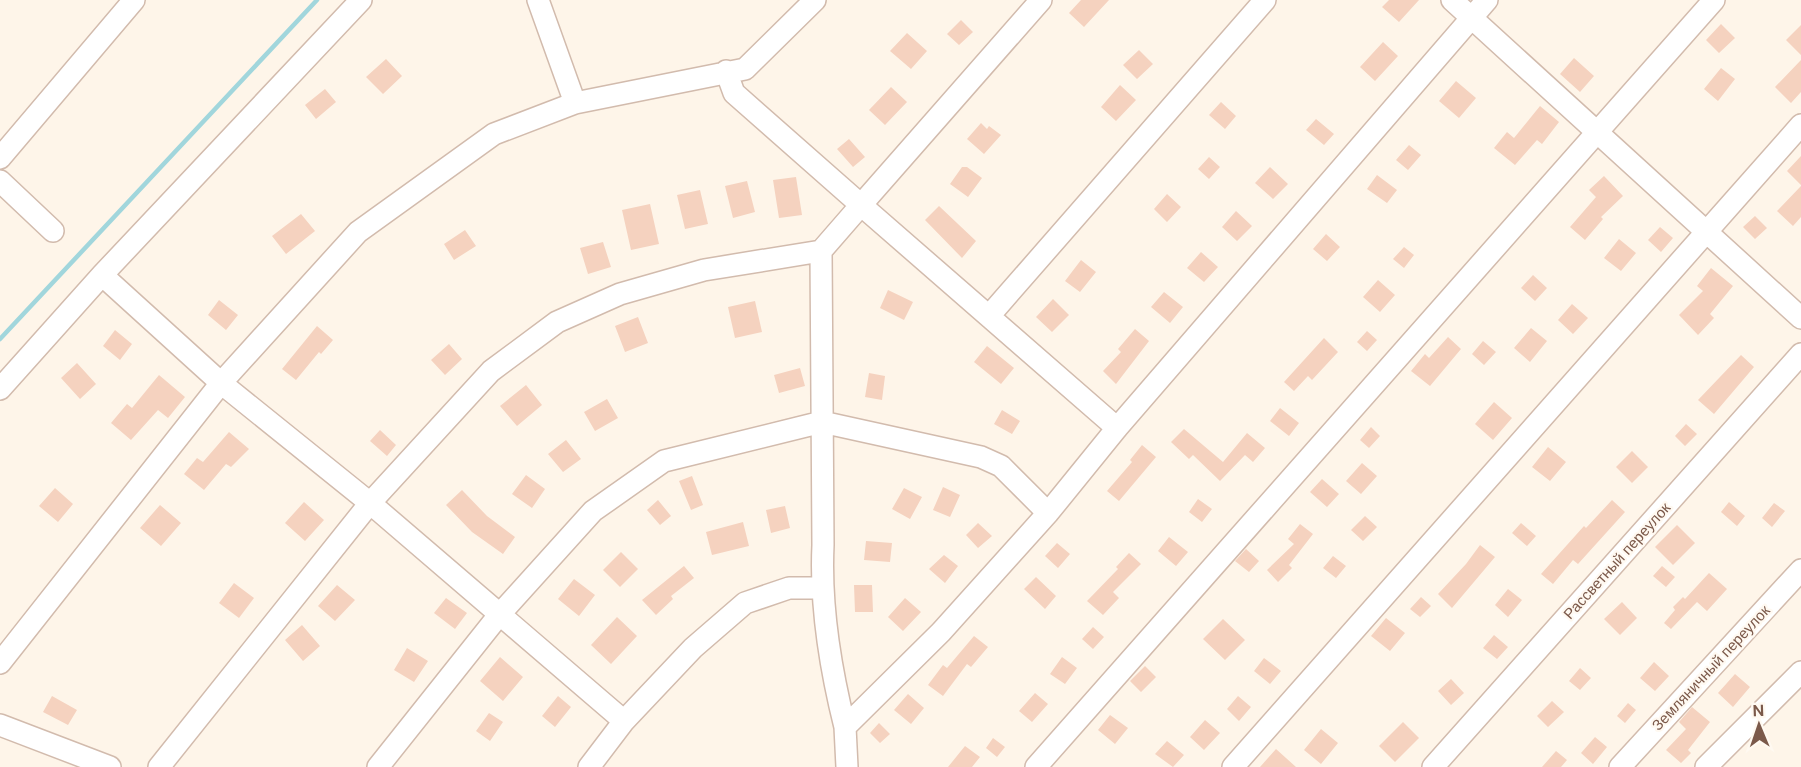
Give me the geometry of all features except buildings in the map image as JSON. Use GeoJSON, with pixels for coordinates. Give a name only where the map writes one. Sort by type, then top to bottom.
{"type":"FeatureCollection","features":[{"type":"Feature","properties":{"kind":"lane"},"geometry":{"type":"LineString","coordinates":[[0,158],[134,0]]}},
{"type":"Feature","properties":{"kind":"lane"},"geometry":{"type":"LineString","coordinates":[[0,389],[102,275],[362,0]]}},
{"type":"Feature","properties":{"kind":"lane"},"geometry":{"type":"LineString","coordinates":[[538,0],[574,103]]}},
{"type":"Feature","properties":{"kind":"lane"},"geometry":{"type":"LineString","coordinates":[[0,663],[221,383],[358,232],[494,134],[574,103],[745,69],[815,0]]}},
{"type":"Feature","properties":{"kind":"lane"},"geometry":{"type":"LineString","coordinates":[[159,767],[370,503],[491,370],[557,322],[620,294],[704,270],[821,251],[1041,0]]}},
{"type":"Feature","properties":{"kind":"lane"},"geometry":{"type":"LineString","coordinates":[[989,315],[1265,0]]}},
{"type":"Feature","properties":{"kind":"lane"},"geometry":{"type":"LineString","coordinates":[[1452,0],[1801,318]]}},
{"type":"Feature","properties":{"kind":"lane"},"geometry":{"type":"LineString","coordinates":[[845,727],[941,632],[1048,513],[1117,428],[1487,0]]}},
{"type":"Feature","properties":{"kind":"lane"},"geometry":{"type":"LineString","coordinates":[[1036,767],[1714,0]]}},
{"type":"Feature","properties":{"kind":"lane"},"geometry":{"type":"LineString","coordinates":[[726,71],[734,93],[1117,428]]}},
{"type":"Feature","properties":{"kind":"lane"},"geometry":{"type":"LineString","coordinates":[[1233,767],[1801,125]]}},
{"type":"Feature","properties":{"kind":"lane"},"geometry":{"type":"LineString","coordinates":[[0,181],[53,231]]}},
{"type":"Feature","properties":{"kind":"lane"},"geometry":{"type":"LineString","coordinates":[[821,251],[821,588],[832,675],[845,727],[847,767]]}},
{"type":"Feature","properties":{"kind":"lane"},"geometry":{"type":"LineString","coordinates":[[102,275],[221,383],[370,503],[624,721]]}},
{"type":"Feature","properties":{"kind":"lane","name":"Рассветный переулок"},"geometry":{"type":"LineString","coordinates":[[1433,767],[1801,354]]}},
{"type":"Feature","properties":{"kind":"lane"},"geometry":{"type":"LineString","coordinates":[[378,767],[499,615],[593,511],[664,461],[822,422],[981,457],[1001,466],[1048,513]]}},
{"type":"Feature","properties":{"kind":"lane","name":"Земляничный переулок"},"geometry":{"type":"LineString","coordinates":[[1620,767],[1801,570]]}},
{"type":"Feature","properties":{"kind":"lane"},"geometry":{"type":"LineString","coordinates":[[589,767],[624,721],[693,648],[745,603],[789,588],[821,588]]}},
{"type":"Feature","properties":{"kind":"lane"},"geometry":{"type":"LineString","coordinates":[[1706,767],[1801,672]]}},
{"type":"Feature","properties":{"kind":"lane"},"geometry":{"type":"LineString","coordinates":[[0,725],[110,767]]}},
{"type":"Feature","properties":{"kind":"waterway"},"geometry":{"type":"LineString","coordinates":[[0,339],[317,0]]}}]}
